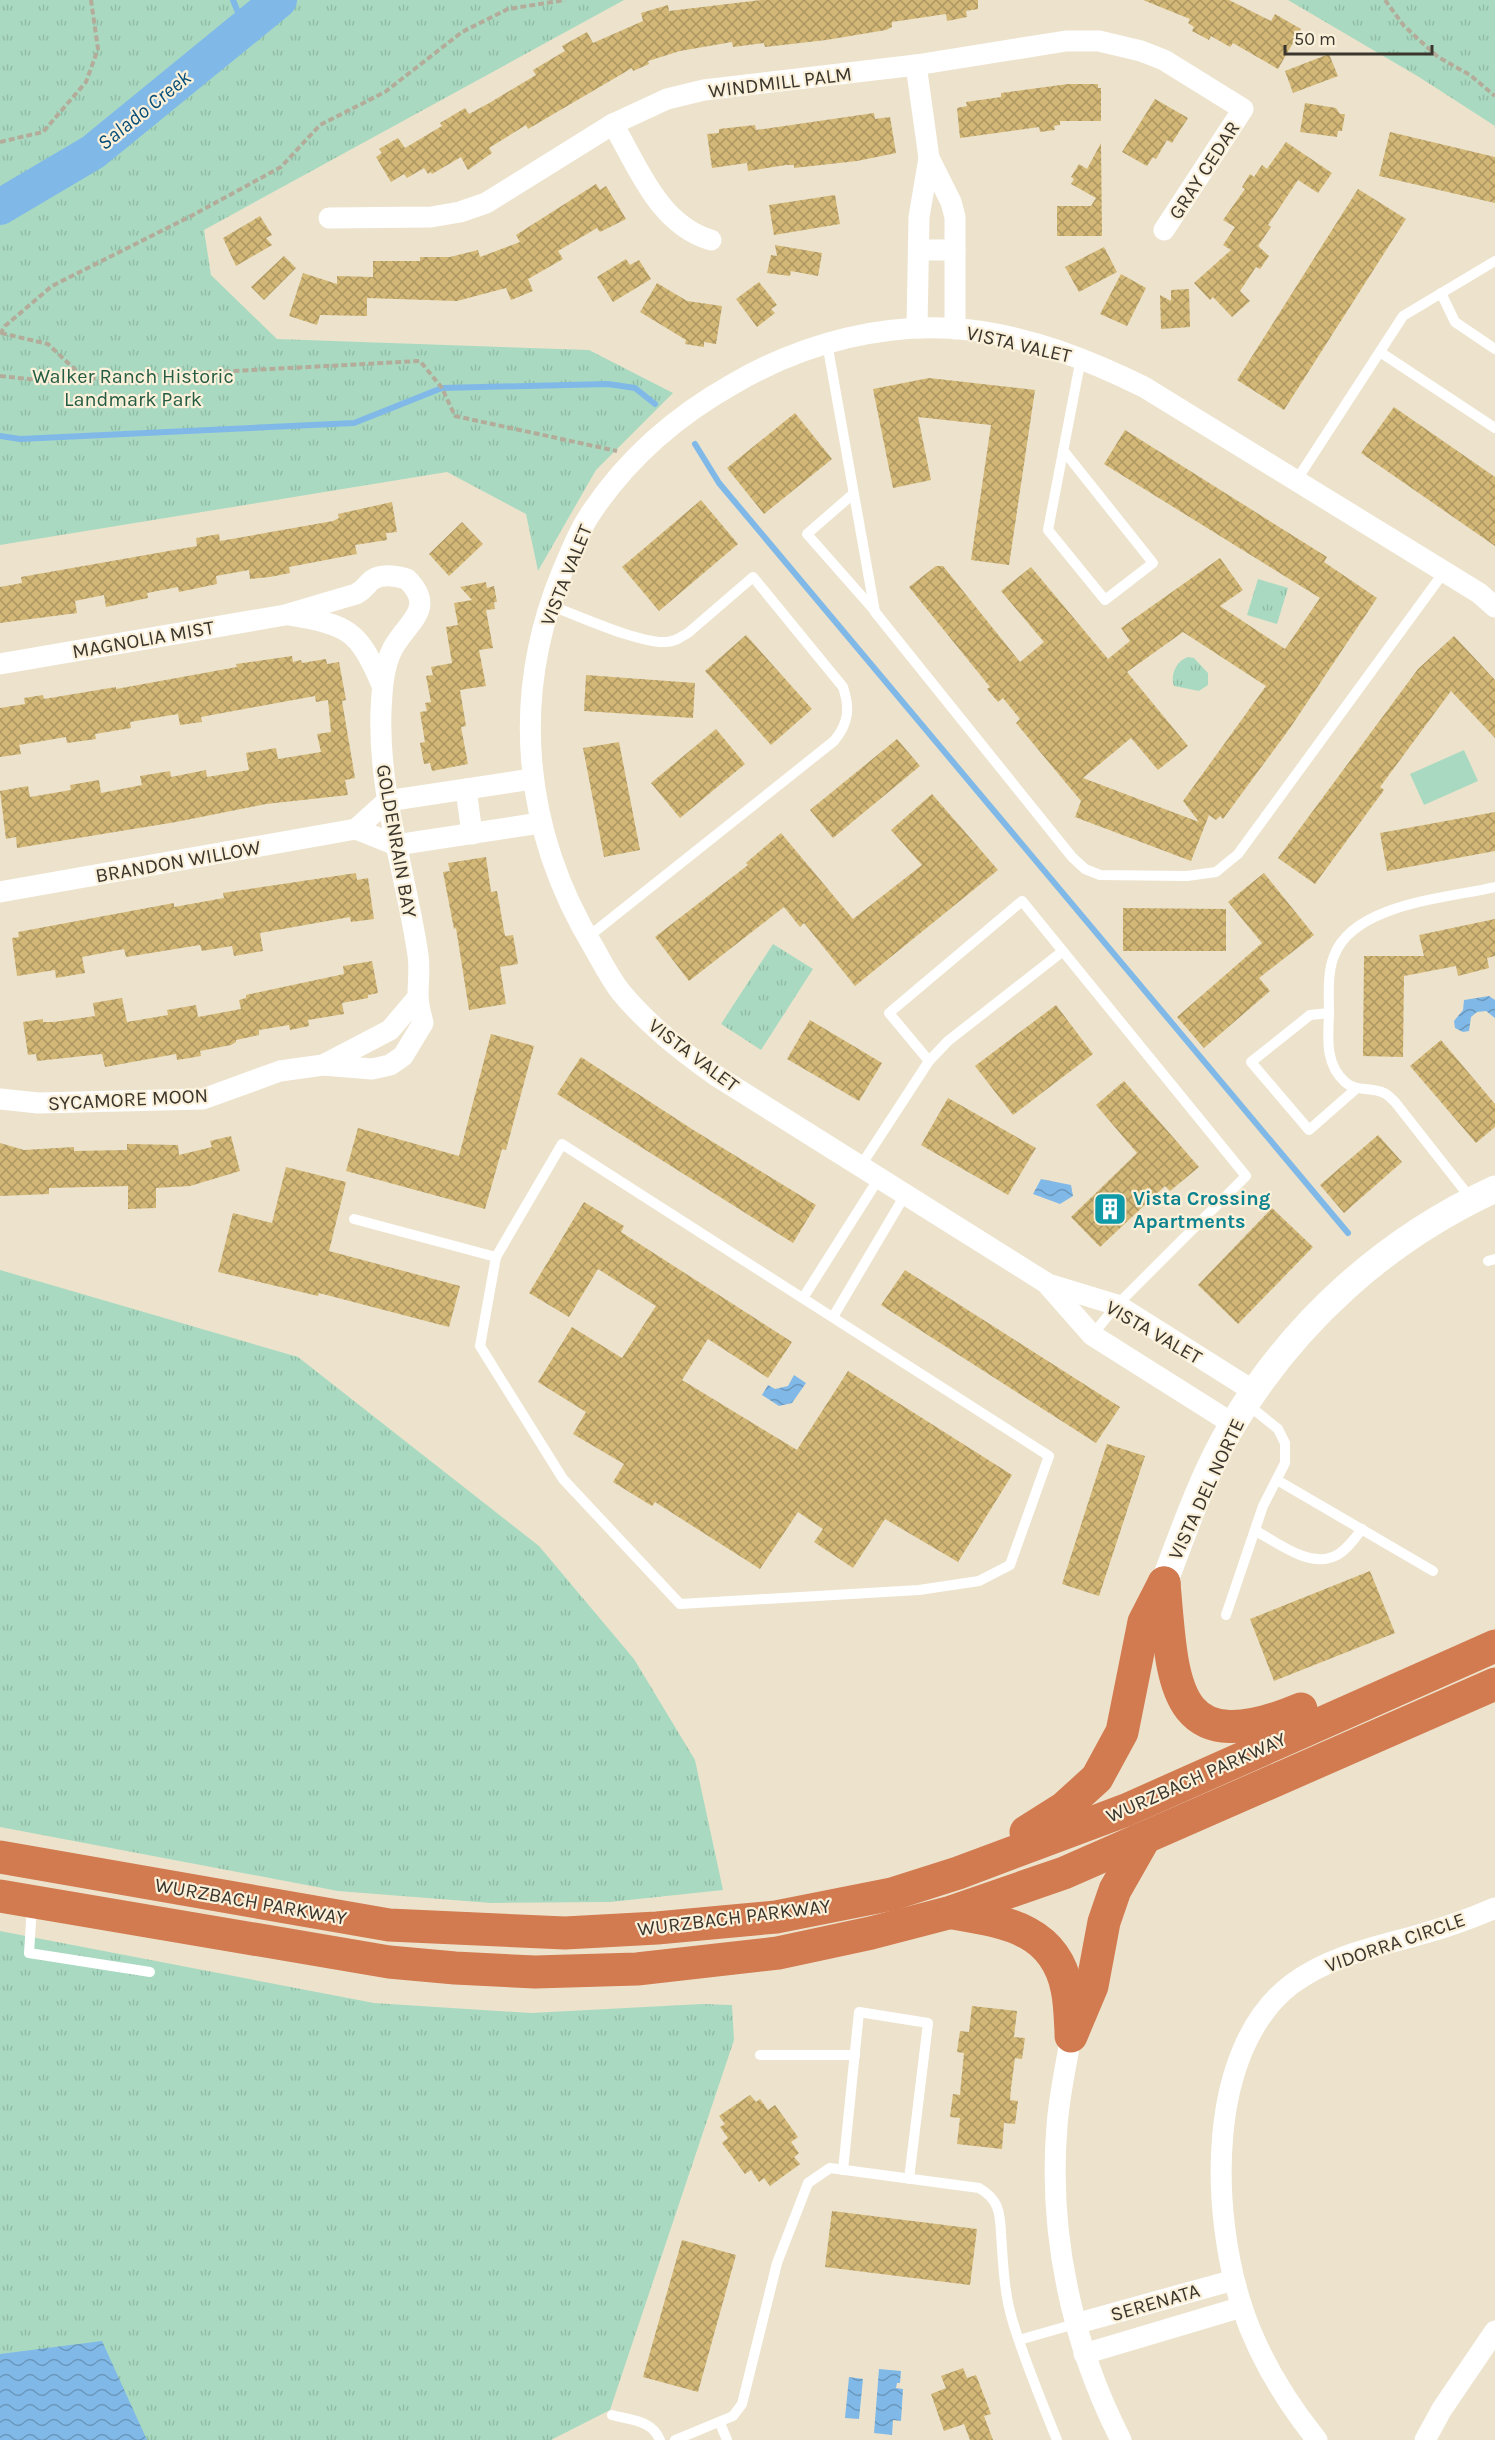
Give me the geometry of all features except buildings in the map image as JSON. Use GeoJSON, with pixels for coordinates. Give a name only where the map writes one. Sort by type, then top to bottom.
{"type":"FeatureCollection","features":[{"type":"Feature","properties":{"kind":"highway"},"geometry":{"type":"LineString","coordinates":[[1164,1583],[1172,1667],[1180,1694],[1194,1714],[1224,1727],[1269,1722],[1495,1628]]}},
{"type":"Feature","properties":{"kind":"highway"},"geometry":{"type":"LineString","coordinates":[[958,1873],[1064,1808],[1097,1778],[1122,1732],[1144,1622],[1164,1583]]}},
{"type":"Feature","properties":{"kind":"highway","name":"WURZBACH PARKWAY"},"geometry":{"type":"LineString","coordinates":[[0,1857],[389,1925],[565,1933],[732,1922],[827,1908],[892,1894],[958,1873],[1126,1810],[1495,1646]]}},
{"type":"Feature","properties":{"kind":"highway","name":"WURZBACH PARKWAY"},"geometry":{"type":"LineString","coordinates":[[0,1896],[389,1962],[455,1968],[535,1972],[637,1969],[736,1958],[825,1944],[948,1912],[1064,1873],[1495,1684]]}},
{"type":"Feature","properties":{"kind":"highway"},"geometry":{"type":"LineString","coordinates":[[1071,2036],[1092,1986],[1104,1922],[1115,1890],[1144,1839]]}},
{"type":"Feature","properties":{"kind":"highway"},"geometry":{"type":"LineString","coordinates":[[948,1912],[997,1921],[1033,1934],[1054,1956],[1067,1988],[1071,2036]]}},
{"type":"Feature","properties":{"kind":"street","name":"WINDMILL PALM"},"geometry":{"type":"LineString","coordinates":[[329,218],[431,217],[460,212],[486,203],[613,124],[667,99],[704,90],[916,65],[1066,41],[1099,41],[1141,51],[1164,60],[1244,109]]}},
{"type":"Feature","properties":{"kind":"street"},"geometry":{"type":"LineString","coordinates":[[916,65],[929,158],[919,217],[917,328]]}},
{"type":"Feature","properties":{"kind":"street","name":"GRAY CEDAR"},"geometry":{"type":"LineString","coordinates":[[1164,230],[1244,109]]}},
{"type":"Feature","properties":{"kind":"street"},"geometry":{"type":"LineString","coordinates":[[613,124],[666,214],[695,235],[711,240]]}},
{"type":"Feature","properties":{"kind":"street"},"geometry":{"type":"LineString","coordinates":[[929,158],[951,202],[955,218],[955,329]]}},
{"type":"Feature","properties":{"kind":"street"},"geometry":{"type":"LineString","coordinates":[[919,249],[955,250]]}},
{"type":"Feature","properties":{"kind":"street","name":"VISTA VALET"},"geometry":{"type":"LineString","coordinates":[[1245,1407],[1117,1305],[1048,1284],[860,1167],[680,1050],[619,990],[588,937],[557,874],[540,823],[532,779],[531,706],[535,667],[549,605],[592,511],[639,456],[677,421],[712,396],[749,374],[827,343],[876,332],[917,328],[955,329],[1021,341],[1081,358],[1144,387],[1444,572],[1495,607]]}},
{"type":"Feature","properties":{"kind":"street","name":"MAGNOLIA MIST"},"geometry":{"type":"LineString","coordinates":[[0,664],[285,615],[356,594],[364,590],[372,580],[395,575],[407,579],[420,597],[420,609],[416,620],[392,650],[382,685]]}},
{"type":"Feature","properties":{"kind":"street","name":"MAGNOLIA MIST"},"geometry":{"type":"LineString","coordinates":[[285,615],[322,621],[353,634],[364,646],[382,685]]}},
{"type":"Feature","properties":{"kind":"street","name":"GOLDENRAIN BAY"},"geometry":{"type":"LineString","coordinates":[[382,685],[382,771],[419,957],[418,997]]}},
{"type":"Feature","properties":{"kind":"street"},"geometry":{"type":"LineString","coordinates":[[532,779],[387,801],[356,829],[396,844],[540,823]]}},
{"type":"Feature","properties":{"kind":"street"},"geometry":{"type":"LineString","coordinates":[[466,789],[472,834]]}},
{"type":"Feature","properties":{"kind":"street","name":"BRANDON WILLOW"},"geometry":{"type":"LineString","coordinates":[[0,892],[356,829]]}},
{"type":"Feature","properties":{"kind":"street","name":"SYCAMORE MOON"},"geometry":{"type":"LineString","coordinates":[[323,1065],[390,1030],[418,997]]}},
{"type":"Feature","properties":{"kind":"street","name":"SYCAMORE MOON"},"geometry":{"type":"LineString","coordinates":[[0,1099],[38,1103],[203,1099],[223,1094],[261,1076],[323,1065],[372,1069],[390,1065],[403,1056],[423,1023],[418,997]]}},
{"type":"Feature","properties":{"kind":"street","name":"VISTA DEL NORTE"},"geometry":{"type":"LineString","coordinates":[[1164,1583],[1207,1477],[1245,1407],[1298,1333],[1346,1285],[1431,1223],[1483,1195]]}},
{"type":"Feature","properties":{"kind":"street","name":"VISTA VALET"},"geometry":{"type":"LineString","coordinates":[[1048,1284],[1092,1335],[1245,1407]]}},
{"type":"Feature","properties":{"kind":"street","name":"VIDORRA CIRCLE"},"geometry":{"type":"LineString","coordinates":[[1317,2440],[1294,2411],[1273,2377],[1242,2307],[1234,2280],[1221,2192],[1228,2095],[1238,2061],[1252,2032],[1270,2006],[1291,1985],[1342,1956],[1423,1934],[1495,1908]]}},
{"type":"Feature","properties":{"kind":"street"},"geometry":{"type":"LineString","coordinates":[[1071,2036],[1057,2126],[1056,2165],[1062,2259],[1075,2324],[1084,2354],[1121,2440]]}},
{"type":"Feature","properties":{"kind":"street","name":"SERENATA"},"geometry":{"type":"LineString","coordinates":[[1075,2324],[1234,2280]]}},
{"type":"Feature","properties":{"kind":"street"},"geometry":{"type":"LineString","coordinates":[[1159,2300],[1168,2329]]}},
{"type":"Feature","properties":{"kind":"street","name":"SERENATA"},"geometry":{"type":"LineString","coordinates":[[1084,2354],[1242,2307]]}},
{"type":"Feature","properties":{"kind":"street"},"geometry":{"type":"LineString","coordinates":[[1425,2440],[1442,2409],[1495,2331]]}},
{"type":"Feature","properties":{"kind":"lane"},"geometry":{"type":"LineString","coordinates":[[1296,481],[1403,316],[1495,261]]}},
{"type":"Feature","properties":{"kind":"lane"},"geometry":{"type":"LineString","coordinates":[[1441,293],[1455,322],[1495,349]]}},
{"type":"Feature","properties":{"kind":"lane"},"geometry":{"type":"LineString","coordinates":[[827,343],[852,494],[875,612]]}},
{"type":"Feature","properties":{"kind":"lane"},"geometry":{"type":"LineString","coordinates":[[1380,352],[1495,428]]}},
{"type":"Feature","properties":{"kind":"lane"},"geometry":{"type":"LineString","coordinates":[[1063,450],[1153,563],[1105,600],[1048,530],[1063,450],[1081,358]]}},
{"type":"Feature","properties":{"kind":"lane"},"geometry":{"type":"LineString","coordinates":[[852,494],[807,534],[875,612],[1072,856],[1085,869],[1100,875],[1187,876],[1216,872],[1238,854],[1444,572]]}},
{"type":"Feature","properties":{"kind":"lane"},"geometry":{"type":"LineString","coordinates":[[549,605],[649,641],[666,642],[677,640],[688,633],[753,577],[843,687],[847,700],[848,717],[843,730],[834,741],[588,937]]}},
{"type":"Feature","properties":{"kind":"lane"},"geometry":{"type":"LineString","coordinates":[[1483,1195],[1395,1102],[1384,1093],[1357,1088],[1345,1082],[1327,1054],[1333,956],[1344,937],[1362,922],[1390,910],[1495,887]]}},
{"type":"Feature","properties":{"kind":"lane"},"geometry":{"type":"LineString","coordinates":[[929,1061],[889,1013],[1022,901],[1246,1176],[1117,1305],[1092,1335]]}},
{"type":"Feature","properties":{"kind":"lane"},"geometry":{"type":"LineString","coordinates":[[860,1167],[929,1061],[948,1041],[1063,951]]}},
{"type":"Feature","properties":{"kind":"lane"},"geometry":{"type":"LineString","coordinates":[[1329,1013],[1310,1014],[1251,1062],[1309,1130],[1357,1088]]}},
{"type":"Feature","properties":{"kind":"lane"},"geometry":{"type":"LineString","coordinates":[[562,1144],[1049,1456],[1010,1565],[979,1581],[919,1590],[680,1604],[562,1479],[480,1346],[496,1257],[562,1144]]}},
{"type":"Feature","properties":{"kind":"lane"},"geometry":{"type":"LineString","coordinates":[[803,1298],[879,1178]]}},
{"type":"Feature","properties":{"kind":"lane"},"geometry":{"type":"LineString","coordinates":[[833,1317],[905,1195]]}},
{"type":"Feature","properties":{"kind":"lane"},"geometry":{"type":"LineString","coordinates":[[354,1219],[496,1257]]}},
{"type":"Feature","properties":{"kind":"lane"},"geometry":{"type":"LineString","coordinates":[[1226,1615],[1263,1506],[1285,1463],[1285,1443],[1278,1428],[1245,1407]]}},
{"type":"Feature","properties":{"kind":"lane"},"geometry":{"type":"LineString","coordinates":[[1277,1480],[1433,1572]]}},
{"type":"Feature","properties":{"kind":"lane"},"geometry":{"type":"LineString","coordinates":[[1256,1531],[1309,1558],[1319,1559],[1335,1557],[1362,1529]]}},
{"type":"Feature","properties":{"kind":"lane"},"geometry":{"type":"LineString","coordinates":[[32,1902],[28,1953],[150,1972]]}},
{"type":"Feature","properties":{"kind":"lane"},"geometry":{"type":"LineString","coordinates":[[843,2170],[859,2012],[928,2023],[909,2179]]}},
{"type":"Feature","properties":{"kind":"lane"},"geometry":{"type":"LineString","coordinates":[[760,2055],[855,2055]]}},
{"type":"Feature","properties":{"kind":"lane"},"geometry":{"type":"LineString","coordinates":[[675,2440],[720,2423],[733,2416],[742,2404],[777,2263],[808,2184],[830,2168],[979,2188],[992,2195],[998,2204],[1004,2276],[1011,2318],[1057,2440]]}},
{"type":"Feature","properties":{"kind":"lane"},"geometry":{"type":"LineString","coordinates":[[1019,2340],[1075,2324]]}},
{"type":"Feature","properties":{"kind":"lane"},"geometry":{"type":"LineString","coordinates":[[612,2415],[645,2424],[656,2430],[660,2440]]}},
{"type":"Feature","properties":{"kind":"lane"},"geometry":{"type":"LineString","coordinates":[[720,2423],[726,2440]]}},
{"type":"Feature","properties":{"kind":"path"},"geometry":{"type":"LineString","coordinates":[[0,142],[42,132],[86,82],[98,49],[91,0]]}},
{"type":"Feature","properties":{"kind":"path"},"geometry":{"type":"LineString","coordinates":[[86,379],[48,344],[0,334],[5,326],[52,286],[193,215],[280,167],[320,124],[385,92],[462,32],[508,9],[565,0]]}},
{"type":"Feature","properties":{"kind":"path"},"geometry":{"type":"LineString","coordinates":[[1385,0],[1404,26],[1438,57],[1470,75],[1495,96]]}},
{"type":"Feature","properties":{"kind":"path"},"geometry":{"type":"LineString","coordinates":[[0,376],[47,381],[420,361],[442,388],[455,416],[639,456]]}},
{"type":"Feature","properties":{"kind":"green space","name":"Walker Ranch Historic Landmark Park"},"geometry":{"type":"Polygon","coordinates":[[[0,0],[624,0],[204,230],[211,275],[277,339],[589,350],[673,393],[596,470],[538,571],[526,514],[447,472],[0,545],[0,0]]]}},
{"type":"Feature","properties":{"kind":"green space"},"geometry":{"type":"Polygon","coordinates":[[[1288,0],[1495,0],[1495,126],[1419,77],[1288,0]]]}},
{"type":"Feature","properties":{"kind":"green space"},"geometry":{"type":"Polygon","coordinates":[[[1258,579],[1288,588],[1277,624],[1247,615],[1258,579]]]}},
{"type":"Feature","properties":{"kind":"green space"},"geometry":{"type":"Polygon","coordinates":[[[1188,657],[1194,658],[1208,673],[1208,685],[1199,691],[1174,686],[1175,669],[1188,657]]]}},
{"type":"Feature","properties":{"kind":"green space"},"geometry":{"type":"Polygon","coordinates":[[[1464,750],[1478,781],[1424,805],[1410,774],[1464,750]]]}},
{"type":"Feature","properties":{"kind":"green space"},"geometry":{"type":"Polygon","coordinates":[[[773,944],[813,969],[761,1050],[721,1024],[773,944]]]}},
{"type":"Feature","properties":{"kind":"green space"},"geometry":{"type":"Polygon","coordinates":[[[0,1270],[298,1357],[539,1546],[634,1659],[695,1760],[723,1890],[610,1902],[491,1903],[338,1891],[0,1827],[0,1270]]]}},
{"type":"Feature","properties":{"kind":"green space"},"geometry":{"type":"Polygon","coordinates":[[[0,1931],[374,2003],[531,2013],[702,2004],[732,2005],[734,2040],[610,2410],[551,2440],[0,2440],[0,1931]]]}},
{"type":"Feature","properties":{"kind":"water"},"geometry":{"type":"Polygon","coordinates":[[[1489,996],[1495,1000],[1495,1018],[1486,1011],[1477,1012],[1471,1017],[1469,1031],[1463,1032],[1455,1028],[1454,1021],[1463,1010],[1464,1000],[1489,996]]]}},
{"type":"Feature","properties":{"kind":"water"},"geometry":{"type":"Polygon","coordinates":[[[1041,1179],[1071,1185],[1073,1196],[1060,1204],[1033,1194],[1041,1179]]]}},
{"type":"Feature","properties":{"kind":"water"},"geometry":{"type":"Polygon","coordinates":[[[794,1375],[806,1383],[792,1403],[779,1406],[762,1395],[768,1385],[775,1389],[788,1386],[794,1375]]]}},
{"type":"Feature","properties":{"kind":"water"},"geometry":{"type":"Polygon","coordinates":[[[102,2341],[147,2440],[0,2440],[0,2354],[102,2341]]]}},
{"type":"Feature","properties":{"kind":"water"},"geometry":{"type":"Polygon","coordinates":[[[879,2369],[901,2371],[900,2383],[897,2383],[896,2388],[903,2389],[901,2421],[893,2420],[892,2435],[874,2433],[879,2369]]]}},
{"type":"Feature","properties":{"kind":"water"},"geometry":{"type":"Polygon","coordinates":[[[849,2377],[863,2379],[859,2419],[845,2418],[849,2377]]]}},
{"type":"Feature","properties":{"kind":"waterway"},"geometry":{"type":"LineString","coordinates":[[233,0],[244,27]]}},
{"type":"Feature","properties":{"kind":"waterway","name":"Salado Creek"},"geometry":{"type":"LineString","coordinates":[[0,207],[93,152],[279,0]]}},
{"type":"Feature","properties":{"kind":"waterway"},"geometry":{"type":"LineString","coordinates":[[0,436],[20,439],[354,423],[442,388],[608,384],[635,388],[655,404]]}},
{"type":"Feature","properties":{"kind":"waterway"},"geometry":{"type":"LineString","coordinates":[[695,444],[719,483],[1348,1233]]}},
{"type":"Feature","properties":{"kind":"place","name":"Vista Crossing Apartments"},"geometry":{"type":"Point","coordinates":[1110,1209]}}]}
